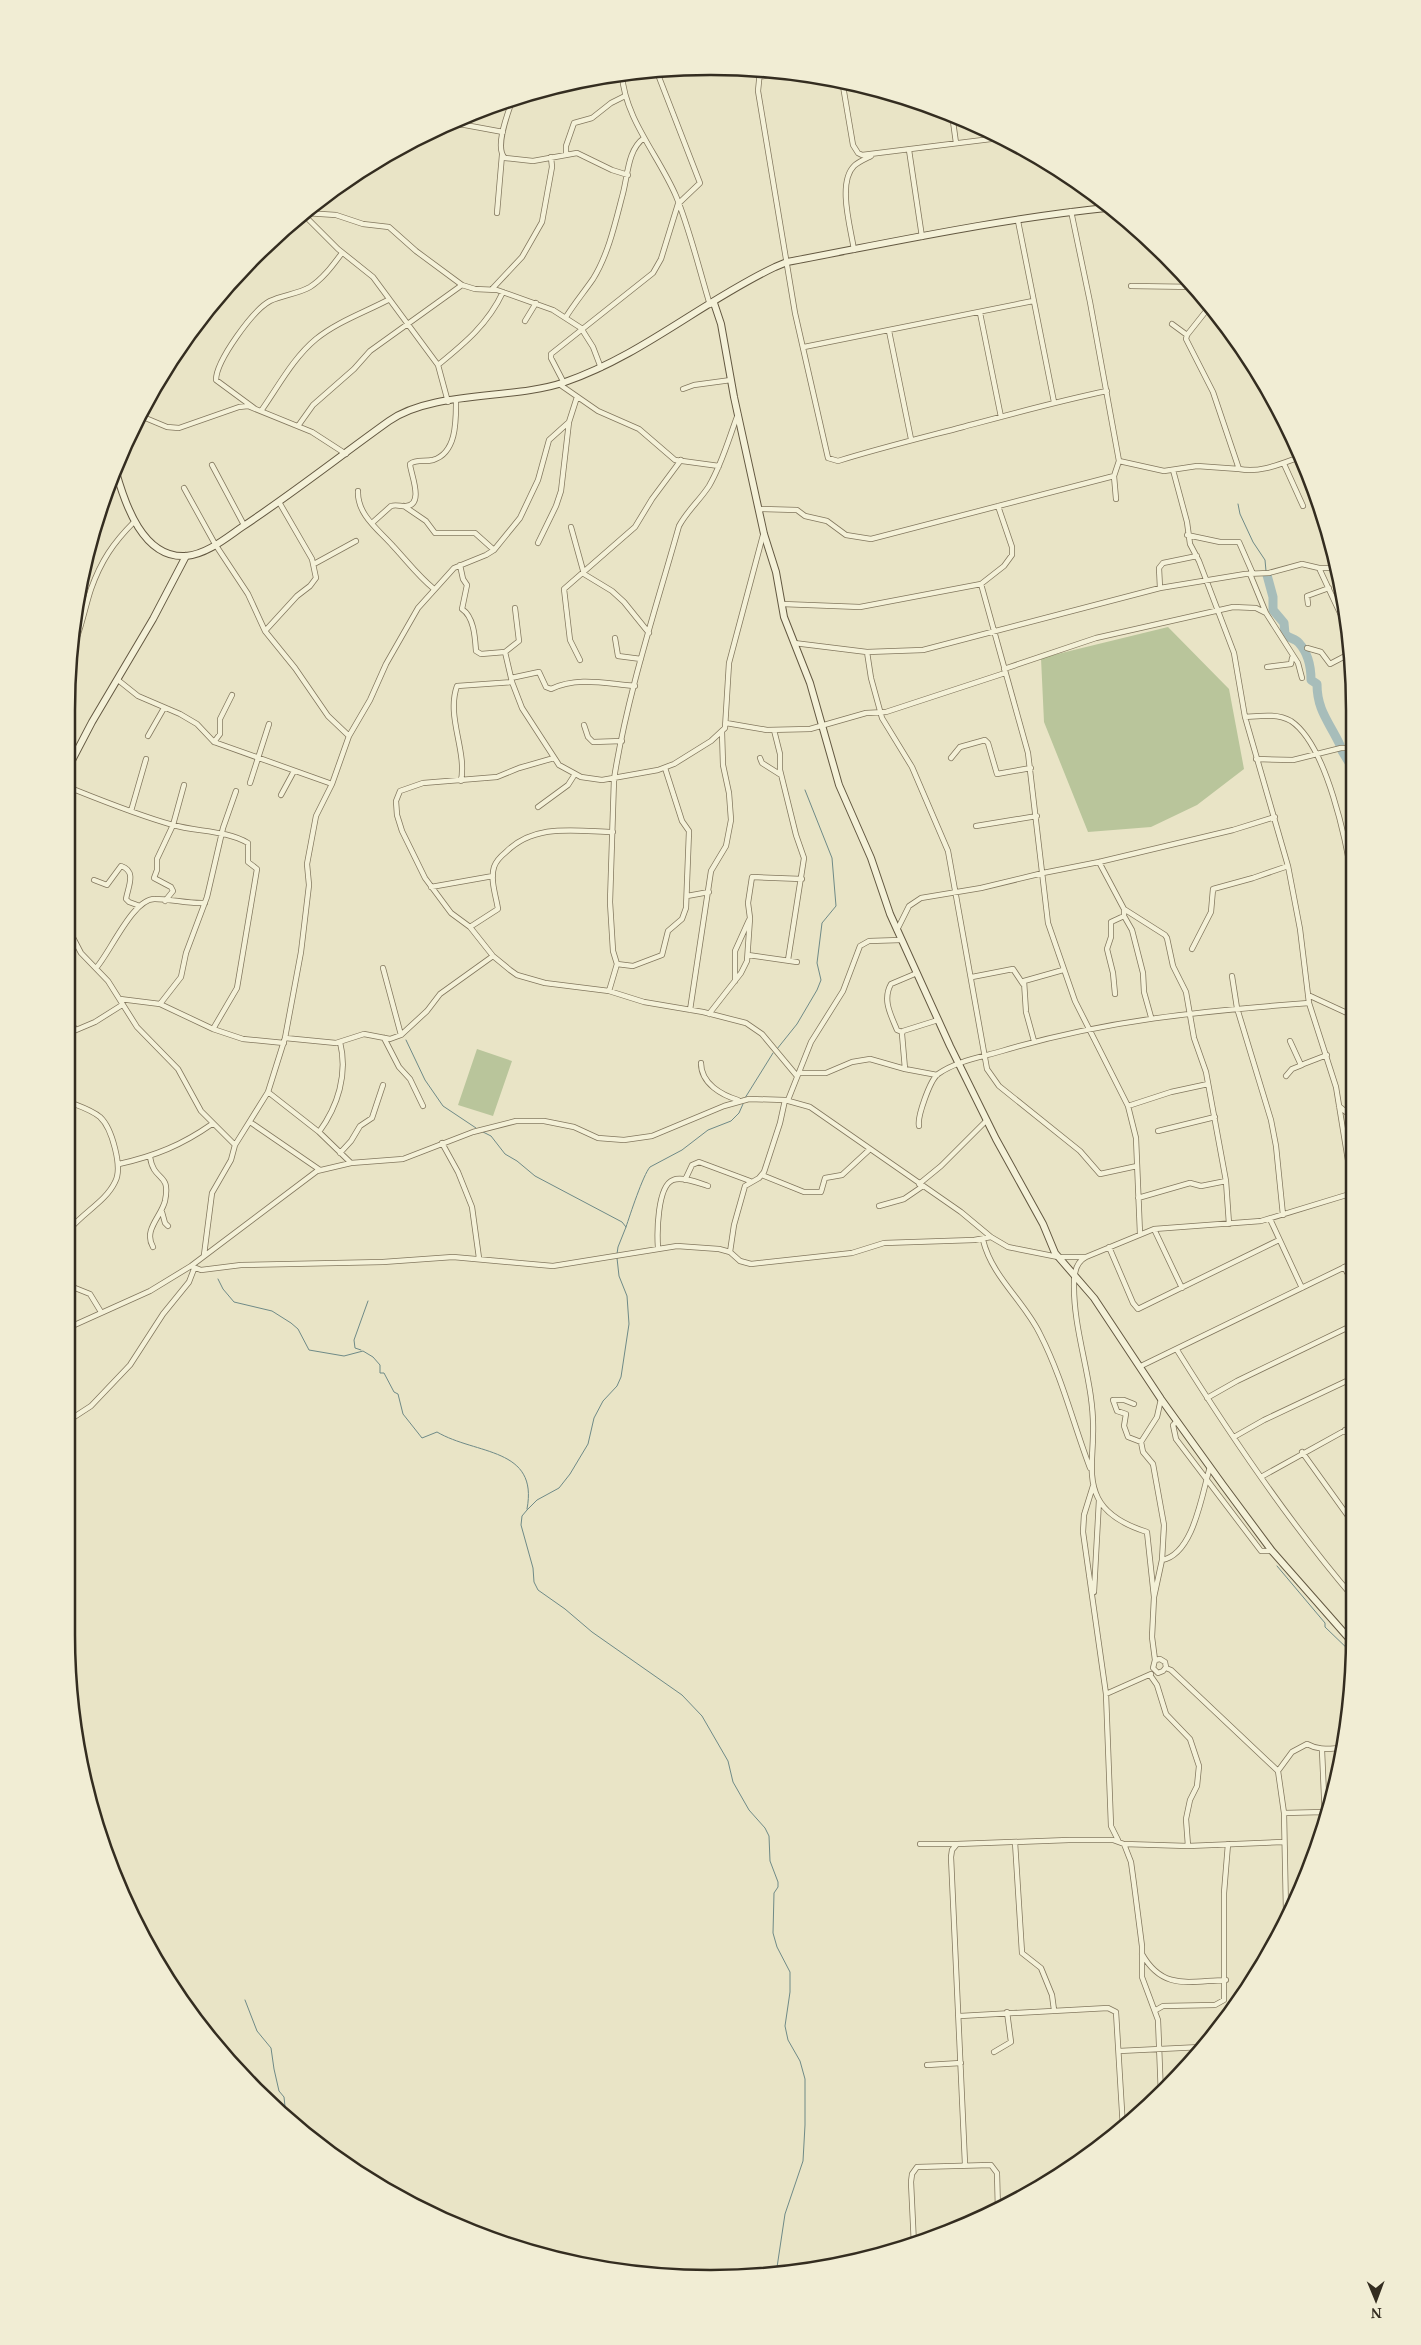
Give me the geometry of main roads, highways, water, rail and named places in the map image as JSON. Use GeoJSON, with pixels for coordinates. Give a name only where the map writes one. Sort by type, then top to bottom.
{"type":"FeatureCollection","features":[{"type":"Feature","properties":{"kind":"waterway"},"geometry":{"type":"LineString","coordinates":[[1238,504],[1240,514],[1253,542],[1265,560],[1266,571]]}},
{"type":"Feature","properties":{"kind":"waterway"},"geometry":{"type":"LineString","coordinates":[[1267,575],[1273,597],[1273,610],[1284,623],[1285,634],[1297,641],[1305,651],[1310,665],[1311,680],[1317,684],[1319,702],[1340,745]]}},
{"type":"Feature","properties":{"kind":"waterway"},"geometry":{"type":"LineString","coordinates":[[1342,751],[1346,758]]}},
{"type":"Feature","properties":{"kind":"waterway"},"geometry":{"type":"LineString","coordinates":[[777,1049],[797,1024],[817,990],[821,980],[817,963],[822,923],[836,906],[832,858],[805,790]]}},
{"type":"Feature","properties":{"kind":"waterway"},"geometry":{"type":"LineString","coordinates":[[406,1040],[425,1080],[443,1106],[476,1128]]}},
{"type":"Feature","properties":{"kind":"waterway"},"geometry":{"type":"LineString","coordinates":[[745,1098],[773,1053]]}},
{"type":"Feature","properties":{"kind":"waterway"},"geometry":{"type":"LineString","coordinates":[[626,1227],[640,1186],[650,1167],[682,1150],[708,1130],[731,1121],[739,1113],[743,1104]]}},
{"type":"Feature","properties":{"kind":"waterway"},"geometry":{"type":"LineString","coordinates":[[483,1132],[491,1136],[505,1154],[535,1176],[622,1222],[626,1227],[617,1254]]}},
{"type":"Feature","properties":{"kind":"waterway"},"geometry":{"type":"LineString","coordinates":[[617,1258],[619,1276],[627,1296],[629,1324],[621,1377],[617,1386],[603,1401],[594,1418],[588,1444],[570,1474],[559,1488],[537,1500],[527,1510],[522,1516],[521,1525],[533,1568],[534,1582],[538,1590],[565,1609],[592,1632],[682,1695],[702,1716],[728,1761],[733,1782],[749,1810],[765,1828],[769,1836],[770,1861],[778,1882],[778,1887],[774,1893],[773,1933],[777,1947],[790,1972],[790,1992],[785,2026],[788,2040],[800,2061],[805,2079],[803,2161],[785,2214],[777,2267]]}},
{"type":"Feature","properties":{"kind":"waterway"},"geometry":{"type":"LineString","coordinates":[[218,1279],[223,1289],[234,1302],[272,1311],[291,1323],[298,1329],[309,1350],[344,1356],[363,1351],[373,1357],[380,1365],[380,1373],[384,1373],[394,1392],[398,1394],[403,1414],[422,1438],[437,1432],[501,1456],[514,1463],[523,1474],[528,1489],[527,1509]]}},
{"type":"Feature","properties":{"kind":"waterway"},"geometry":{"type":"LineString","coordinates":[[361,1350],[355,1348],[354,1340],[368,1301]]}},
{"type":"Feature","properties":{"kind":"waterway"},"geometry":{"type":"LineString","coordinates":[[1277,1566],[1325,1623],[1325,1627],[1346,1647]]}},
{"type":"Feature","properties":{"kind":"waterway"},"geometry":{"type":"LineString","coordinates":[[245,2000],[257,2031],[271,2048],[279,2091],[284,2097],[285,2106]]}}]}
